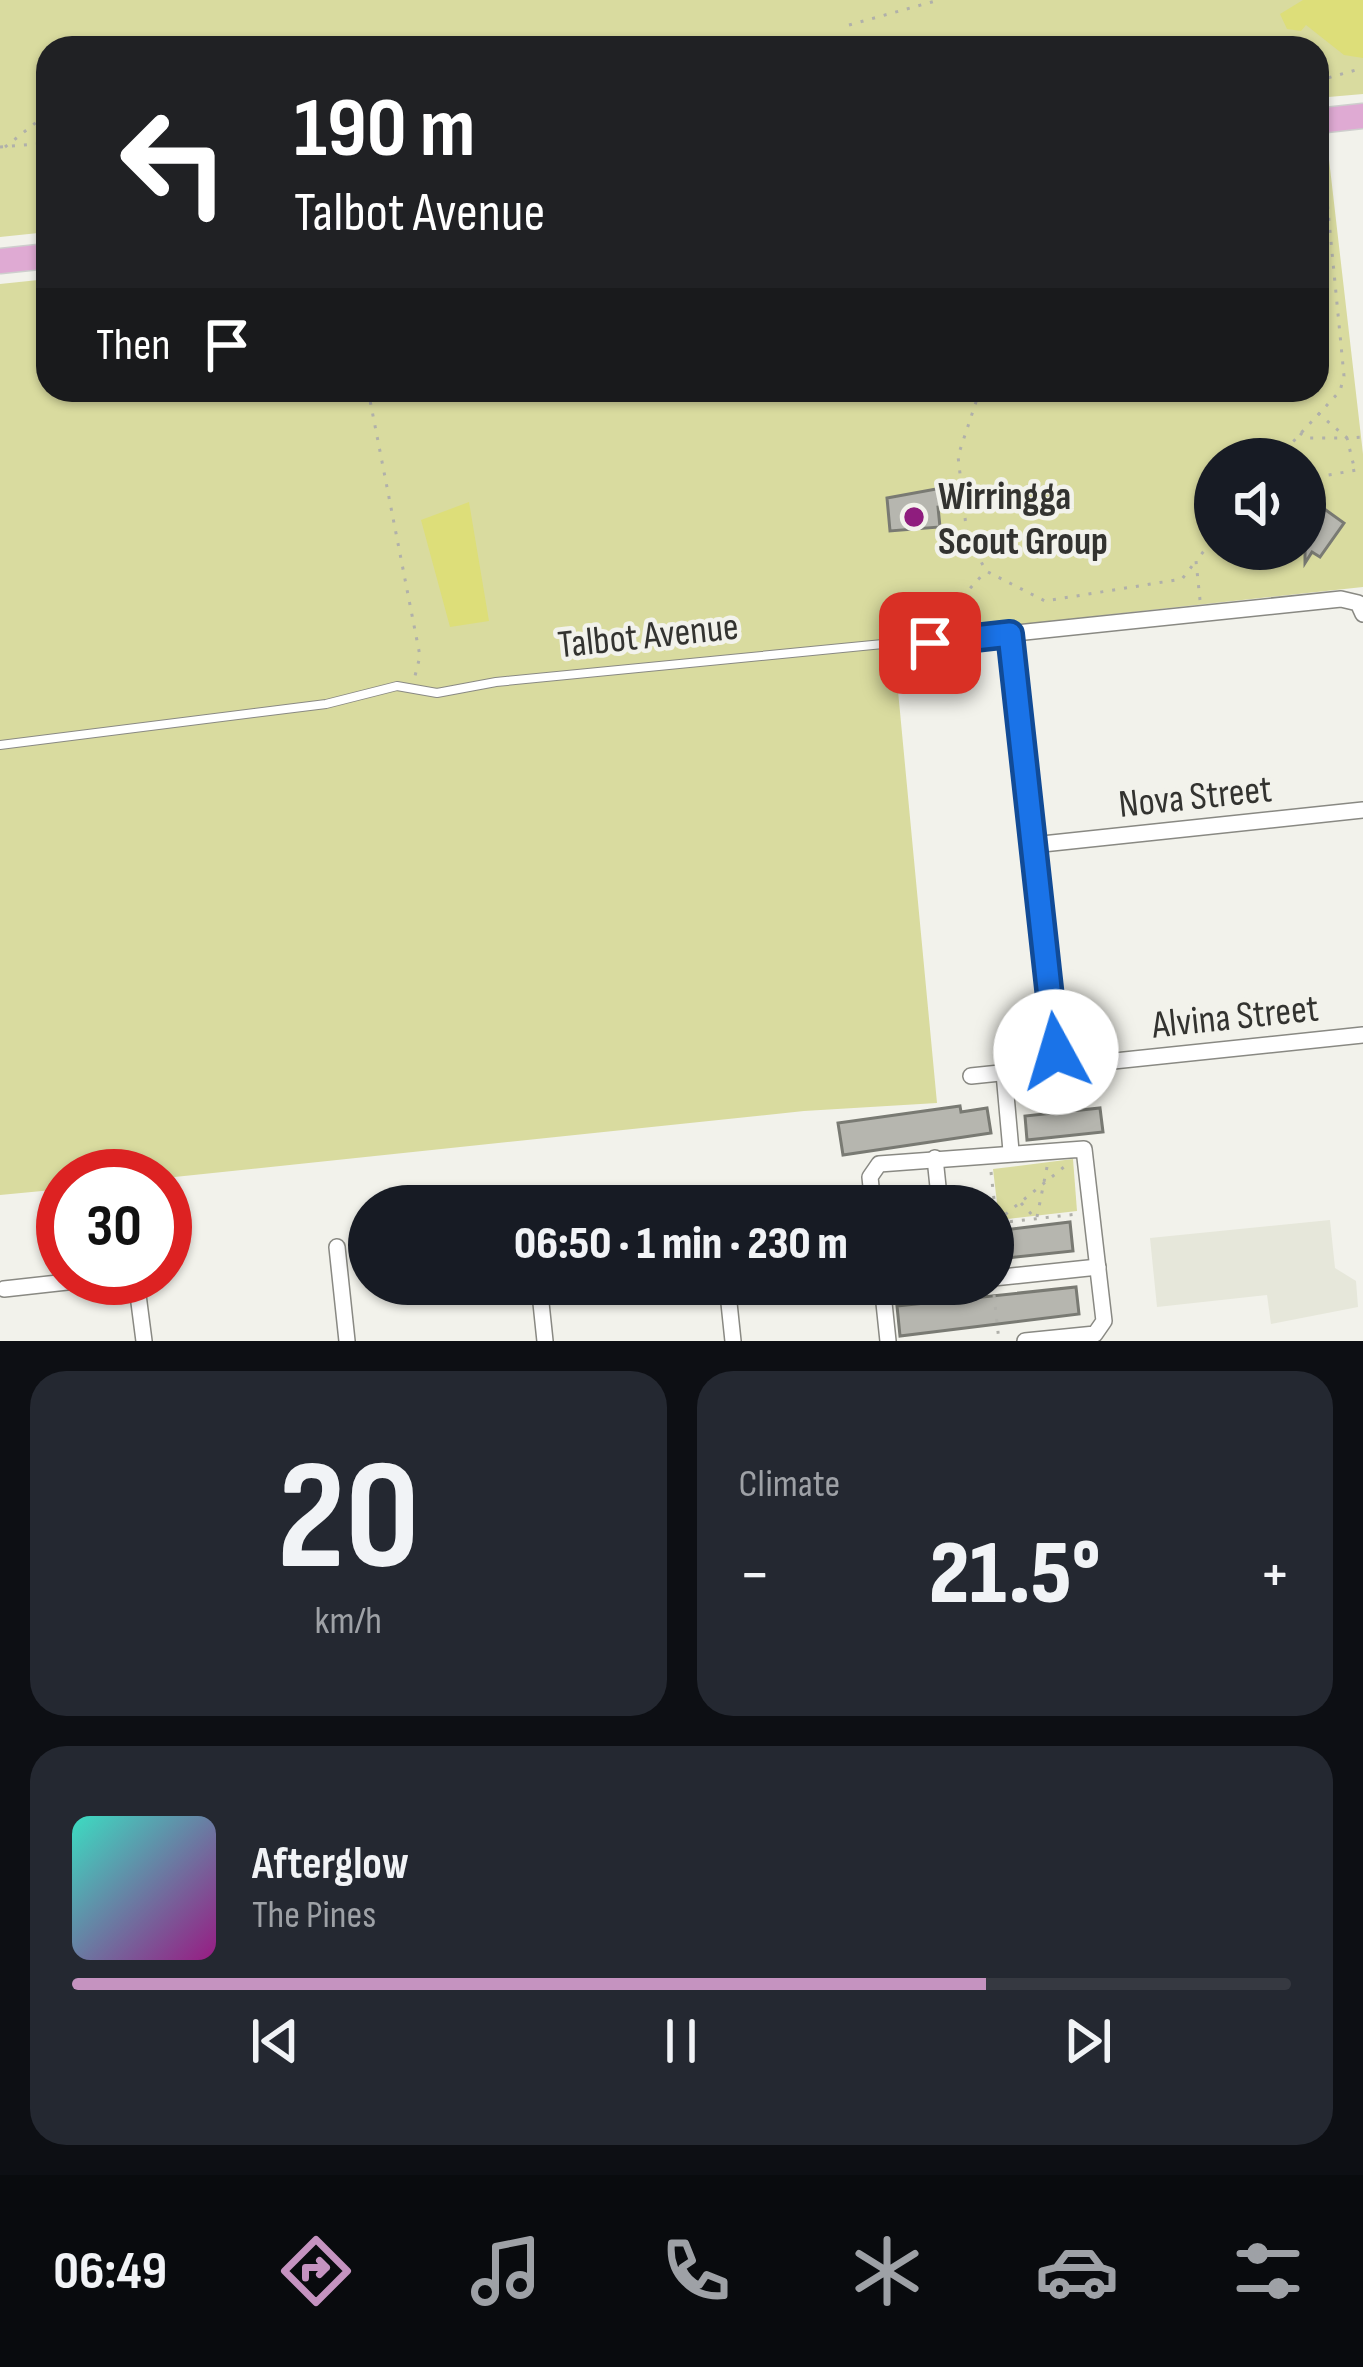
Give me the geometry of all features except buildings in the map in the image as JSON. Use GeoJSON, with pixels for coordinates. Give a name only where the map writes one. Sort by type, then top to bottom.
{"type":"FeatureCollection","features":[{"type":"Feature","properties":{"kind":"main road"},"geometry":{"type":"LineString","coordinates":[[1329,120],[1363,116]]}},
{"type":"Feature","properties":{"kind":"main road"},"geometry":{"type":"LineString","coordinates":[[0,261],[36,257]]}},
{"type":"Feature","properties":{"kind":"street","name":"Talbot Avenue"},"geometry":{"type":"LineString","coordinates":[[897,644],[1341,598],[1358,603],[1363,614]]}},
{"type":"Feature","properties":{"kind":"street"},"geometry":{"type":"LineString","coordinates":[[1010,634],[1058,1067]]}},
{"type":"Feature","properties":{"kind":"street","name":"Nova Street"},"geometry":{"type":"LineString","coordinates":[[1034,845],[1363,810]]}},
{"type":"Feature","properties":{"kind":"street","name":"Alvina Street"},"geometry":{"type":"LineString","coordinates":[[971,1076],[1363,1035]]}},
{"type":"Feature","properties":{"kind":"street"},"geometry":{"type":"LineString","coordinates":[[1004,1073],[1011,1150]]}},
{"type":"Feature","properties":{"kind":"street"},"geometry":{"type":"LineString","coordinates":[[871,1185],[879,1164],[1011,1150],[1084,1148],[1101,1328],[1095,1334],[1025,1341]]}},
{"type":"Feature","properties":{"kind":"street"},"geometry":{"type":"LineString","coordinates":[[935,1158],[938,1185]]}},
{"type":"Feature","properties":{"kind":"street"},"geometry":{"type":"LineString","coordinates":[[337,1247],[347,1341]]}},
{"type":"Feature","properties":{"kind":"street"},"geometry":{"type":"LineString","coordinates":[[1014,1278],[1098,1267]]}},
{"type":"Feature","properties":{"kind":"street"},"geometry":{"type":"LineString","coordinates":[[4,1289],[36,1285]]}},
{"type":"Feature","properties":{"kind":"street"},"geometry":{"type":"LineString","coordinates":[[140,1305],[144,1341]]}},
{"type":"Feature","properties":{"kind":"street"},"geometry":{"type":"LineString","coordinates":[[541,1305],[545,1341]]}},
{"type":"Feature","properties":{"kind":"street"},"geometry":{"type":"LineString","coordinates":[[729,1305],[733,1341]]}},
{"type":"Feature","properties":{"kind":"street"},"geometry":{"type":"LineString","coordinates":[[884,1305],[888,1341]]}},
{"type":"Feature","properties":{"kind":"lane","name":"Talbot Avenue"},"geometry":{"type":"LineString","coordinates":[[0,745],[326,704],[397,686],[437,693],[496,682],[897,644]]}},
{"type":"Feature","properties":{"kind":"path"},"geometry":{"type":"LineString","coordinates":[[849,25],[939,0]]}},
{"type":"Feature","properties":{"kind":"path"},"geometry":{"type":"LineString","coordinates":[[1329,78],[1363,68]]}},
{"type":"Feature","properties":{"kind":"path"},"geometry":{"type":"LineString","coordinates":[[2,147],[36,122]]}},
{"type":"Feature","properties":{"kind":"path"},"geometry":{"type":"LineString","coordinates":[[2,147],[36,144]]}},
{"type":"Feature","properties":{"kind":"path"},"geometry":{"type":"LineString","coordinates":[[1329,216],[1346,353],[1340,391],[1329,401]]}},
{"type":"Feature","properties":{"kind":"path"},"geometry":{"type":"LineString","coordinates":[[370,402],[420,656],[411,689]]}},
{"type":"Feature","properties":{"kind":"path"},"geometry":{"type":"LineString","coordinates":[[976,402],[958,456],[967,535],[986,571],[1033,596],[1067,601],[1109,588],[1182,579],[1194,564]]}},
{"type":"Feature","properties":{"kind":"path"},"geometry":{"type":"LineString","coordinates":[[1293,438],[1327,402]]}},
{"type":"Feature","properties":{"kind":"path"},"geometry":{"type":"LineString","coordinates":[[1317,411],[1347,438],[1354,471]]}},
{"type":"Feature","properties":{"kind":"path"},"geometry":{"type":"LineString","coordinates":[[1298,432],[1306,438],[1363,439]]}},
{"type":"Feature","properties":{"kind":"path"},"geometry":{"type":"LineString","coordinates":[[1326,476],[1363,469]]}},
{"type":"Feature","properties":{"kind":"path"},"geometry":{"type":"LineString","coordinates":[[1197,570],[1201,614]]}},
{"type":"Feature","properties":{"kind":"path"},"geometry":{"type":"LineString","coordinates":[[955,606],[986,571]]}},
{"type":"Feature","properties":{"kind":"path"},"geometry":{"type":"LineString","coordinates":[[1014,1207],[1074,1159]]}},
{"type":"Feature","properties":{"kind":"path"},"geometry":{"type":"LineString","coordinates":[[1036,1219],[1049,1160]]}},
{"type":"Feature","properties":{"kind":"path"},"geometry":{"type":"LineString","coordinates":[[990,1166],[992,1185]]}},
{"type":"Feature","properties":{"kind":"path"},"geometry":{"type":"LineString","coordinates":[[1020,1202],[1036,1219]]}},
{"type":"Feature","properties":{"kind":"path"},"geometry":{"type":"LineString","coordinates":[[1014,1221],[1093,1212]]}},
{"type":"Feature","properties":{"kind":"path"},"geometry":{"type":"LineString","coordinates":[[997,1305],[999,1341]]}},
{"type":"Feature","properties":{"kind":"shaded area"},"geometry":{"type":"Polygon","coordinates":[[[1303,0],[1363,0],[1363,58],[1344,55],[1329,43],[1329,36],[1320,36],[1306,25],[1301,31],[1287,29],[1280,14],[1303,0]]]}},
{"type":"Feature","properties":{"kind":"shaded area"},"geometry":{"type":"Polygon","coordinates":[[[469,502],[489,621],[450,627],[421,520],[469,502]]]}},
{"type":"Feature","properties":{"kind":"shaded area"},"geometry":{"type":"Polygon","coordinates":[[[1330,1220],[1335,1268],[1356,1281],[1358,1307],[1271,1324],[1267,1295],[1157,1307],[1150,1238],[1330,1220]]]}},
{"type":"Feature","properties":{"kind":"green space"},"geometry":{"type":"Polygon","coordinates":[[[0,0],[1363,0],[1363,94],[1329,97],[1329,36],[36,36],[36,233],[0,237],[0,0]]]}},
{"type":"Feature","properties":{"kind":"green space"},"geometry":{"type":"Polygon","coordinates":[[[1329,159],[1363,454],[1363,587],[893,638],[937,1103],[804,1111],[192,1175],[192,1149],[36,1149],[36,1192],[0,1195],[0,284],[36,280],[36,402],[1329,402],[1329,159]]]}},
{"type":"Feature","properties":{"kind":"green space"},"geometry":{"type":"Polygon","coordinates":[[[1073,1159],[1077,1211],[1014,1218],[1014,1185],[995,1185],[993,1169],[1073,1159]]]}},
{"type":"Feature","properties":{"kind":"place","name":"Wirringga Scout Group"},"geometry":{"type":"Point","coordinates":[914,517]}},
{"type":"Feature","properties":{"kind":"route"},"geometry":{"type":"LineString","coordinates":[[930,643],[1010,634],[1056,1052]]}}]}
